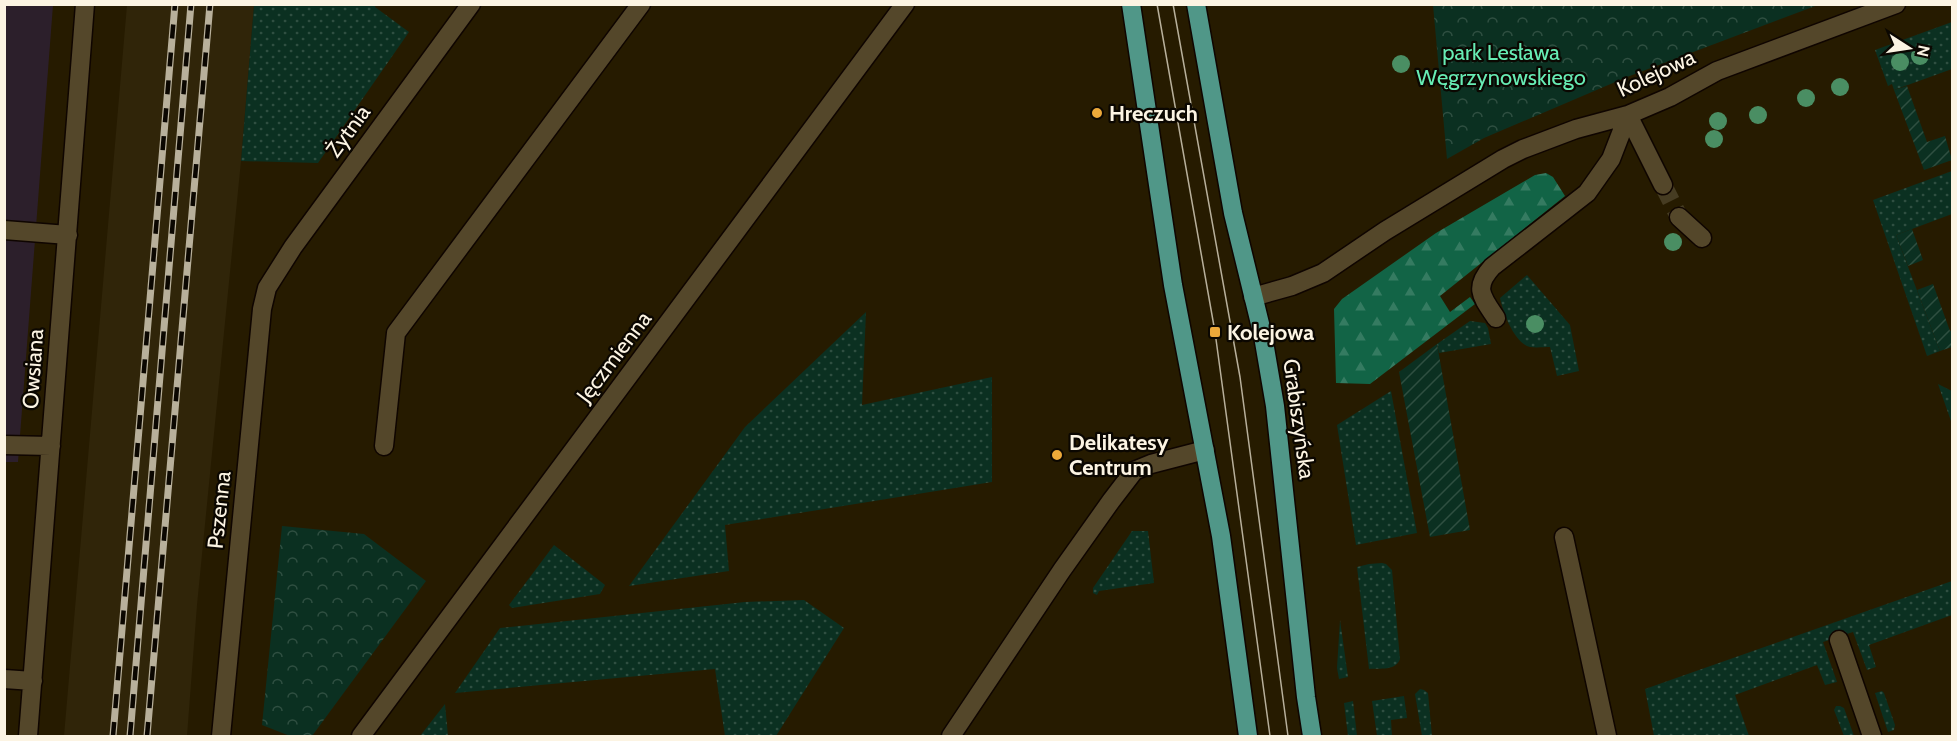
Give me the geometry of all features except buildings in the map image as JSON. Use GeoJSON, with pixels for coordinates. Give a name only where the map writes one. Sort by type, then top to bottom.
{"type":"FeatureCollection","features":[{"type":"Feature","properties":{"kind":"main road"},"geometry":{"type":"LineString","coordinates":[[1131,4],[1173,285],[1221,536],[1248,736]]}},
{"type":"Feature","properties":{"kind":"main road","name":"Grabiszyńska"},"geometry":{"type":"LineString","coordinates":[[1196,4],[1233,213],[1263,336],[1275,406],[1305,697],[1312,736]]}},
{"type":"Feature","properties":{"kind":"street","name":"Owsiana"},"geometry":{"type":"LineString","coordinates":[[28,736],[85,4]]}},
{"type":"Feature","properties":{"kind":"street","name":"Żytnia"},"geometry":{"type":"LineString","coordinates":[[267,288],[292,248],[471,4]]}},
{"type":"Feature","properties":{"kind":"street"},"geometry":{"type":"LineString","coordinates":[[384,446],[396,333],[641,4]]}},
{"type":"Feature","properties":{"kind":"street","name":"Jęczmienna"},"geometry":{"type":"LineString","coordinates":[[361,736],[905,4]]}},
{"type":"Feature","properties":{"kind":"street","name":"Kolejowa"},"geometry":{"type":"LineString","coordinates":[[1253,297],[1293,286],[1323,273],[1385,231],[1523,149],[1576,129],[1628,115],[1670,97],[1717,71],[1896,4]]}},
{"type":"Feature","properties":{"kind":"street"},"geometry":{"type":"LineString","coordinates":[[1628,115],[1663,185]]}},
{"type":"Feature","properties":{"kind":"street"},"geometry":{"type":"LineString","coordinates":[[1496,318],[1480,290],[1483,278],[1492,267],[1587,193],[1611,159],[1628,115]]}},
{"type":"Feature","properties":{"kind":"street"},"geometry":{"type":"LineString","coordinates":[[1679,217],[1702,238]]}},
{"type":"Feature","properties":{"kind":"street"},"geometry":{"type":"LineString","coordinates":[[4,230],[68,235]]}},
{"type":"Feature","properties":{"kind":"street","name":"Pszenna"},"geometry":{"type":"LineString","coordinates":[[221,736],[261,321],[267,288]]}},
{"type":"Feature","properties":{"kind":"street"},"geometry":{"type":"LineString","coordinates":[[4,445],[51,446]]}},
{"type":"Feature","properties":{"kind":"street"},"geometry":{"type":"LineString","coordinates":[[951,736],[1062,570],[1134,471],[1151,464],[1205,450]]}},
{"type":"Feature","properties":{"kind":"street"},"geometry":{"type":"LineString","coordinates":[[1564,537],[1607,736]]}},
{"type":"Feature","properties":{"kind":"street"},"geometry":{"type":"LineString","coordinates":[[1839,640],[1872,736]]}},
{"type":"Feature","properties":{"kind":"street"},"geometry":{"type":"LineString","coordinates":[[4,679],[33,681]]}},
{"type":"Feature","properties":{"kind":"shaded area"},"geometry":{"type":"Polygon","coordinates":[[[5,5],[53,5],[18,462],[5,462],[5,5]]]}},
{"type":"Feature","properties":{"kind":"shaded area"},"geometry":{"type":"Polygon","coordinates":[[[127,5],[254,5],[241,161],[197,605],[187,736],[64,736],[127,5]]]}},
{"type":"Feature","properties":{"kind":"green space","name":"park Lesława Węgrzynowskiego"},"geometry":{"type":"Polygon","coordinates":[[[1433,4],[1818,5],[1627,77],[1484,138],[1447,159],[1433,4]]]}},
{"type":"Feature","properties":{"kind":"green space"},"geometry":{"type":"Polygon","coordinates":[[[254,5],[376,5],[375,7],[409,32],[318,163],[241,161],[254,5]]]}},
{"type":"Feature","properties":{"kind":"green space"},"geometry":{"type":"Polygon","coordinates":[[[1952,22],[1952,69],[1894,90],[1892,84],[1888,86],[1875,50],[1952,22]]]}},
{"type":"Feature","properties":{"kind":"green space"},"geometry":{"type":"Polygon","coordinates":[[[1907,86],[1927,142],[1945,136],[1952,160],[1924,170],[1894,90],[1907,86]]]}},
{"type":"Feature","properties":{"kind":"green space"},"geometry":{"type":"Polygon","coordinates":[[[1952,171],[1952,214],[1896,235],[1940,351],[1927,356],[1873,200],[1952,171]]]}},
{"type":"Feature","properties":{"kind":"green space"},"geometry":{"type":"Polygon","coordinates":[[[1546,173],[1553,177],[1565,196],[1440,296],[1450,312],[1470,297],[1475,304],[1370,384],[1336,383],[1334,309],[1342,299],[1436,233],[1535,175],[1546,173]]]}},
{"type":"Feature","properties":{"kind":"green space"},"geometry":{"type":"Polygon","coordinates":[[[1912,229],[1923,260],[1908,266],[1896,235],[1912,229]]]}},
{"type":"Feature","properties":{"kind":"green space"},"geometry":{"type":"Polygon","coordinates":[[[1527,275],[1570,325],[1579,371],[1557,376],[1550,347],[1530,347],[1524,344],[1510,326],[1500,298],[1527,275]]]}},
{"type":"Feature","properties":{"kind":"green space"},"geometry":{"type":"Polygon","coordinates":[[[1933,284],[1950,331],[1952,330],[1952,347],[1940,351],[1917,290],[1933,284]]]}},
{"type":"Feature","properties":{"kind":"green space"},"geometry":{"type":"Polygon","coordinates":[[[866,312],[862,405],[992,377],[992,482],[725,525],[729,571],[629,586],[745,427],[866,312]]]}},
{"type":"Feature","properties":{"kind":"green space"},"geometry":{"type":"Polygon","coordinates":[[[1470,321],[1485,323],[1491,344],[1439,353],[1437,344],[1470,321]]]}},
{"type":"Feature","properties":{"kind":"green space"},"geometry":{"type":"Polygon","coordinates":[[[1437,344],[1470,530],[1430,537],[1399,372],[1437,344]]]}},
{"type":"Feature","properties":{"kind":"green space"},"geometry":{"type":"Polygon","coordinates":[[[1938,384],[1952,391],[1952,424],[1938,384]]]}},
{"type":"Feature","properties":{"kind":"green space"},"geometry":{"type":"Polygon","coordinates":[[[1391,391],[1417,533],[1356,545],[1337,425],[1391,391]]]}},
{"type":"Feature","properties":{"kind":"green space"},"geometry":{"type":"Polygon","coordinates":[[[282,526],[364,534],[426,581],[312,736],[290,736],[262,725],[282,526]]]}},
{"type":"Feature","properties":{"kind":"green space"},"geometry":{"type":"Polygon","coordinates":[[[1132,531],[1148,531],[1154,583],[1099,591],[1097,595],[1093,593],[1093,588],[1132,531]]]}},
{"type":"Feature","properties":{"kind":"green space"},"geometry":{"type":"Polygon","coordinates":[[[554,545],[605,585],[600,594],[512,608],[509,605],[554,545]]]}},
{"type":"Feature","properties":{"kind":"green space"},"geometry":{"type":"Polygon","coordinates":[[[1382,563],[1392,570],[1400,659],[1391,667],[1369,669],[1357,567],[1382,563]]]}},
{"type":"Feature","properties":{"kind":"green space"},"geometry":{"type":"Polygon","coordinates":[[[1952,581],[1952,615],[1869,645],[1876,667],[1867,670],[1853,632],[1823,642],[1837,682],[1825,685],[1817,665],[1735,695],[1749,736],[1654,736],[1645,689],[1952,581]]]}},
{"type":"Feature","properties":{"kind":"green space"},"geometry":{"type":"Polygon","coordinates":[[[804,600],[844,628],[776,736],[725,736],[715,669],[455,693],[500,628],[745,602],[804,600]]]}},
{"type":"Feature","properties":{"kind":"green space"},"geometry":{"type":"Polygon","coordinates":[[[1340,620],[1348,677],[1339,679],[1337,668],[1340,620]]]}},
{"type":"Feature","properties":{"kind":"green space"},"geometry":{"type":"Polygon","coordinates":[[[1420,689],[1428,693],[1432,736],[1422,736],[1415,694],[1420,689]]]}},
{"type":"Feature","properties":{"kind":"green space"},"geometry":{"type":"Polygon","coordinates":[[[1882,691],[1895,725],[1894,730],[1888,732],[1875,693],[1882,691]]]}},
{"type":"Feature","properties":{"kind":"green space"},"geometry":{"type":"Polygon","coordinates":[[[1404,696],[1407,718],[1391,720],[1392,736],[1377,736],[1372,701],[1404,696]]]}},
{"type":"Feature","properties":{"kind":"green space"},"geometry":{"type":"Polygon","coordinates":[[[1353,701],[1357,736],[1348,736],[1344,703],[1353,701]]]}},
{"type":"Feature","properties":{"kind":"green space"},"geometry":{"type":"Polygon","coordinates":[[[445,704],[448,736],[420,736],[445,704]]]}},
{"type":"Feature","properties":{"kind":"green space"},"geometry":{"type":"Polygon","coordinates":[[[1836,706],[1844,708],[1854,736],[1844,736],[1834,710],[1836,706]]]}},
{"type":"Feature","properties":{"kind":"tunnel"},"geometry":{"type":"LineString","coordinates":[[1663,185],[1679,217]]}},
{"type":"Feature","properties":{"kind":"tram line"},"geometry":{"type":"LineString","coordinates":[[1157,4],[1215,332],[1270,736]]}},
{"type":"Feature","properties":{"kind":"tram line"},"geometry":{"type":"LineString","coordinates":[[1173,4],[1240,377],[1288,736]]}},
{"type":"Feature","properties":{"kind":"railway"},"geometry":{"type":"LineString","coordinates":[[113,736],[175,4]]}},
{"type":"Feature","properties":{"kind":"railway"},"geometry":{"type":"LineString","coordinates":[[130,736],[191,4]]}},
{"type":"Feature","properties":{"kind":"railway"},"geometry":{"type":"LineString","coordinates":[[147,736],[210,4]]}},
{"type":"Feature","properties":{"kind":"place","name":"Hreczuch"},"geometry":{"type":"Point","coordinates":[1097,113]}},
{"type":"Feature","properties":{"kind":"place","name":"Kolejowa"},"geometry":{"type":"Point","coordinates":[1215,332]}},
{"type":"Feature","properties":{"kind":"place","name":"Delikatesy Centrum"},"geometry":{"type":"Point","coordinates":[1057,455]}}]}
